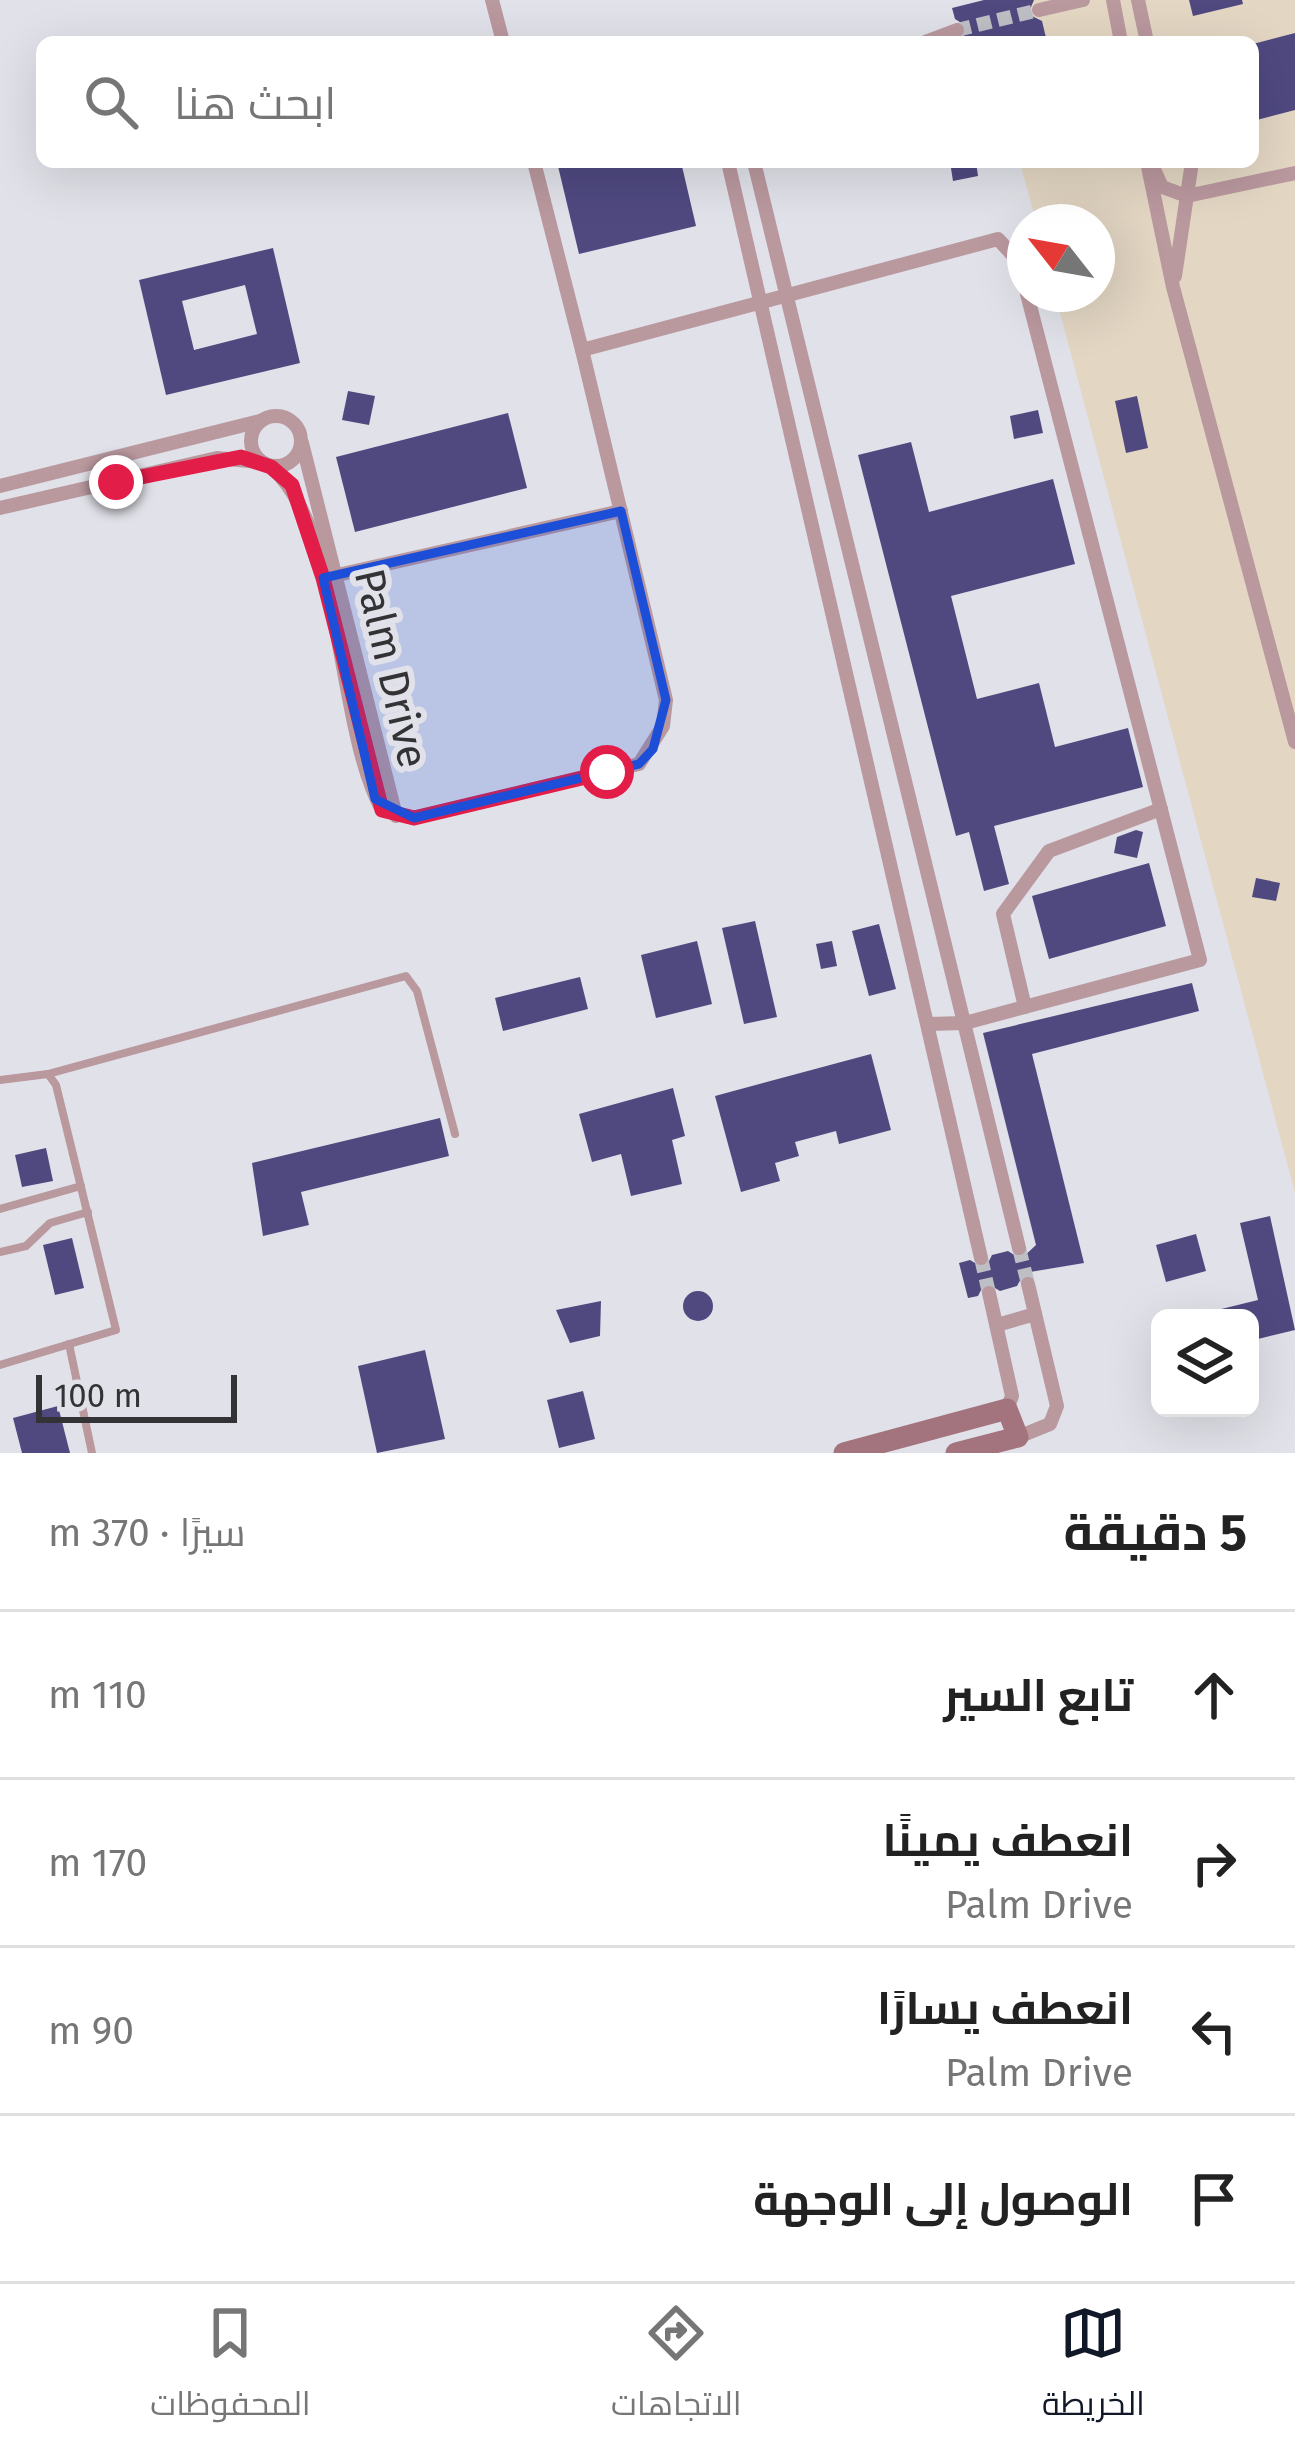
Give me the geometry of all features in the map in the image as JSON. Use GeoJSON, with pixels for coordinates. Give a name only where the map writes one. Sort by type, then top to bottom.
{"type":"FeatureCollection","features":[{"type":"Feature","properties":{"kind":"main road"},"geometry":{"type":"LineString","coordinates":[[844,1453],[1006,1408],[1018,1437],[956,1453]]}},
{"type":"Feature","properties":{"kind":"street"},"geometry":{"type":"LineString","coordinates":[[492,0],[501,36]]}},
{"type":"Feature","properties":{"kind":"street"},"geometry":{"type":"LineString","coordinates":[[1039,10],[1083,0]]}},
{"type":"Feature","properties":{"kind":"street"},"geometry":{"type":"LineString","coordinates":[[1113,0],[1119,36]]}},
{"type":"Feature","properties":{"kind":"street"},"geometry":{"type":"LineString","coordinates":[[1138,0],[1144,36]]}},
{"type":"Feature","properties":{"kind":"street"},"geometry":{"type":"LineString","coordinates":[[942,36],[957,30]]}},
{"type":"Feature","properties":{"kind":"street"},"geometry":{"type":"LineString","coordinates":[[330,576],[621,512],[536,168]]}},
{"type":"Feature","properties":{"kind":"street"},"geometry":{"type":"LineString","coordinates":[[730,168],[981,1258]]}},
{"type":"Feature","properties":{"kind":"street"},"geometry":{"type":"LineString","coordinates":[[756,168],[1019,1248]]}},
{"type":"Feature","properties":{"kind":"street"},"geometry":{"type":"LineString","coordinates":[[1150,168],[1173,287],[1295,742]]}},
{"type":"Feature","properties":{"kind":"street"},"geometry":{"type":"LineString","coordinates":[[1152,168],[1162,187],[1187,196],[1295,173]]}},
{"type":"Feature","properties":{"kind":"street"},"geometry":{"type":"LineString","coordinates":[[1173,287],[1191,168]]}},
{"type":"Feature","properties":{"kind":"street"},"geometry":{"type":"LineString","coordinates":[[582,350],[998,239],[1007,249]]}},
{"type":"Feature","properties":{"kind":"street"},"geometry":{"type":"LineString","coordinates":[[928,1024],[965,1023],[1200,960],[1032,312]]}},
{"type":"Feature","properties":{"kind":"street"},"geometry":{"type":"LineString","coordinates":[[0,486],[284,416],[297,426],[302,443],[286,466],[218,458],[0,508]]}},
{"type":"Feature","properties":{"kind":"street"},"geometry":{"type":"LineString","coordinates":[[260,421],[250,435],[265,464]]}},
{"type":"Feature","properties":{"kind":"street","name":"Palm Drive"},"geometry":{"type":"LineString","coordinates":[[302,443],[376,799],[382,810],[396,817],[414,818],[640,764],[653,749],[666,700],[621,512]]}},
{"type":"Feature","properties":{"kind":"street","name":"Palm Drive"},"geometry":{"type":"LineString","coordinates":[[265,464],[292,485],[330,576]]}},
{"type":"Feature","properties":{"kind":"street"},"geometry":{"type":"LineString","coordinates":[[1025,1007],[1003,914],[1016,890],[1049,851],[1160,809]]}},
{"type":"Feature","properties":{"kind":"street"},"geometry":{"type":"LineString","coordinates":[[1018,1437],[1050,1424],[1057,1406],[1028,1284]]}},
{"type":"Feature","properties":{"kind":"street"},"geometry":{"type":"LineString","coordinates":[[989,1293],[1012,1396],[1006,1408]]}},
{"type":"Feature","properties":{"kind":"street"},"geometry":{"type":"LineString","coordinates":[[997,1325],[1035,1313]]}},
{"type":"Feature","properties":{"kind":"lane"},"geometry":{"type":"LineString","coordinates":[[0,1081],[48,1074],[406,976],[417,991],[455,1134]]}},
{"type":"Feature","properties":{"kind":"lane"},"geometry":{"type":"LineString","coordinates":[[0,1364],[116,1330],[61,1100],[48,1074]]}},
{"type":"Feature","properties":{"kind":"lane"},"geometry":{"type":"LineString","coordinates":[[0,1209],[81,1186]]}},
{"type":"Feature","properties":{"kind":"lane"},"geometry":{"type":"LineString","coordinates":[[0,1252],[26,1246],[50,1223],[88,1212]]}},
{"type":"Feature","properties":{"kind":"lane"},"geometry":{"type":"LineString","coordinates":[[69,1344],[92,1453]]}},
{"type":"Feature","properties":{"kind":"highlighted area"},"geometry":{"type":"Polygon","coordinates":[[[621,511],[666,700],[653,749],[639,764],[414,818],[375,799],[323,578],[621,511]]]}},
{"type":"Feature","properties":{"kind":"shaded area"},"geometry":{"type":"Polygon","coordinates":[[[998,0],[1295,0],[1295,1193],[1060,312],[1115,312],[1115,204],[1031,204],[1022,168],[1259,168],[1259,36],[1009,36],[998,0]]]}},
{"type":"Feature","properties":{"kind":"building"},"geometry":{"type":"Polygon","coordinates":[[[984,0],[1034,0],[1028,14],[1042,21],[1046,36],[963,36],[968,27],[955,19],[952,8],[984,0]]]}},
{"type":"Feature","properties":{"kind":"building"},"geometry":{"type":"Polygon","coordinates":[[[1189,0],[1242,0],[1243,4],[1193,16],[1189,0]]]}},
{"type":"Feature","properties":{"kind":"building"},"geometry":{"type":"Polygon","coordinates":[[[1295,33],[1295,110],[1259,119],[1259,42],[1295,33]]]}},
{"type":"Feature","properties":{"kind":"building"},"geometry":{"type":"Polygon","coordinates":[[[558,168],[682,168],[696,226],[579,254],[558,168]]]}},
{"type":"Feature","properties":{"kind":"building"},"geometry":{"type":"Polygon","coordinates":[[[951,168],[977,168],[978,176],[953,181],[951,168]]]}},
{"type":"Feature","properties":{"kind":"building"},"geometry":{"type":"Polygon","coordinates":[[[273,248],[300,363],[166,395],[139,280],[273,248]],[[245,285],[182,301],[194,350],[257,334],[245,285]]]}},
{"type":"Feature","properties":{"kind":"building"},"geometry":{"type":"Polygon","coordinates":[[[348,391],[375,396],[369,425],[342,420],[348,391]]]}},
{"type":"Feature","properties":{"kind":"building"},"geometry":{"type":"Polygon","coordinates":[[[1137,396],[1148,448],[1126,453],[1115,401],[1137,396]]]}},
{"type":"Feature","properties":{"kind":"building"},"geometry":{"type":"Polygon","coordinates":[[[1038,410],[1043,433],[1014,439],[1010,416],[1038,410]]]}},
{"type":"Feature","properties":{"kind":"building"},"geometry":{"type":"Polygon","coordinates":[[[508,413],[527,488],[355,532],[336,457],[508,413]]]}},
{"type":"Feature","properties":{"kind":"building"},"geometry":{"type":"Polygon","coordinates":[[[911,442],[929,512],[1053,479],[1075,564],[951,596],[977,699],[1039,683],[1055,747],[1128,728],[1143,787],[994,826],[1009,884],[984,891],[969,832],[956,836],[858,455],[911,442]]]}},
{"type":"Feature","properties":{"kind":"building"},"geometry":{"type":"Polygon","coordinates":[[[1143,832],[1137,858],[1114,853],[1117,837],[1143,832]]]}},
{"type":"Feature","properties":{"kind":"building"},"geometry":{"type":"Polygon","coordinates":[[[1149,863],[1166,926],[1049,959],[1032,896],[1149,863]]]}},
{"type":"Feature","properties":{"kind":"building"},"geometry":{"type":"Polygon","coordinates":[[[1256,878],[1280,883],[1276,901],[1252,897],[1256,878]]]}},
{"type":"Feature","properties":{"kind":"building"},"geometry":{"type":"Polygon","coordinates":[[[755,921],[777,1017],[744,1024],[722,928],[755,921]]]}},
{"type":"Feature","properties":{"kind":"building"},"geometry":{"type":"Polygon","coordinates":[[[879,924],[896,989],[869,996],[852,931],[879,924]]]}},
{"type":"Feature","properties":{"kind":"building"},"geometry":{"type":"Polygon","coordinates":[[[697,941],[712,1004],[656,1018],[641,955],[697,941]]]}},
{"type":"Feature","properties":{"kind":"building"},"geometry":{"type":"Polygon","coordinates":[[[832,941],[837,966],[821,969],[816,944],[832,941]]]}},
{"type":"Feature","properties":{"kind":"building"},"geometry":{"type":"Polygon","coordinates":[[[580,977],[588,1009],[503,1031],[495,998],[580,977]]]}},
{"type":"Feature","properties":{"kind":"building"},"geometry":{"type":"Polygon","coordinates":[[[1192,983],[1199,1011],[1032,1054],[1084,1263],[1024,1273],[1017,1286],[1000,1291],[985,1282],[978,1296],[968,1298],[959,1263],[970,1260],[985,1269],[992,1255],[1008,1251],[1021,1259],[1036,1245],[983,1033],[1192,983]]]}},
{"type":"Feature","properties":{"kind":"building"},"geometry":{"type":"Polygon","coordinates":[[[871,1054],[891,1130],[839,1144],[836,1131],[795,1142],[799,1156],[775,1163],[780,1181],[741,1192],[715,1096],[871,1054]]]}},
{"type":"Feature","properties":{"kind":"building"},"geometry":{"type":"Polygon","coordinates":[[[673,1088],[685,1136],[672,1140],[682,1184],[631,1196],[621,1154],[592,1162],[579,1114],[673,1088]]]}},
{"type":"Feature","properties":{"kind":"building"},"geometry":{"type":"Polygon","coordinates":[[[440,1118],[449,1156],[301,1192],[309,1225],[263,1236],[252,1163],[440,1118]]]}},
{"type":"Feature","properties":{"kind":"building"},"geometry":{"type":"Polygon","coordinates":[[[46,1148],[53,1181],[22,1187],[15,1155],[46,1148]]]}},
{"type":"Feature","properties":{"kind":"building"},"geometry":{"type":"Polygon","coordinates":[[[1270,1216],[1295,1330],[1259,1339],[1259,1309],[1221,1309],[1258,1300],[1240,1223],[1270,1216]]]}},
{"type":"Feature","properties":{"kind":"building"},"geometry":{"type":"Polygon","coordinates":[[[1196,1234],[1206,1271],[1166,1282],[1156,1245],[1196,1234]]]}},
{"type":"Feature","properties":{"kind":"building"},"geometry":{"type":"Polygon","coordinates":[[[72,1238],[84,1288],[55,1295],[43,1245],[72,1238]]]}},
{"type":"Feature","properties":{"kind":"building"},"geometry":{"type":"Polygon","coordinates":[[[698,1291],[709,1295],[713,1306],[709,1317],[698,1321],[687,1317],[683,1306],[687,1295],[698,1291]]]}},
{"type":"Feature","properties":{"kind":"building"},"geometry":{"type":"Polygon","coordinates":[[[601,1301],[600,1336],[570,1343],[556,1310],[601,1301]]]}},
{"type":"Feature","properties":{"kind":"building"},"geometry":{"type":"Polygon","coordinates":[[[425,1350],[445,1439],[377,1453],[358,1366],[425,1350]]]}},
{"type":"Feature","properties":{"kind":"building"},"geometry":{"type":"Polygon","coordinates":[[[583,1391],[595,1439],[559,1448],[547,1400],[583,1391]]]}},
{"type":"Feature","properties":{"kind":"building"},"geometry":{"type":"Polygon","coordinates":[[[58,1406],[70,1453],[22,1453],[13,1418],[58,1406]]]}},
{"type":"Feature","properties":{"kind":"tunnel"},"geometry":{"type":"LineString","coordinates":[[957,30],[1039,10]]}},
{"type":"Feature","properties":{"kind":"tunnel"},"geometry":{"type":"LineString","coordinates":[[1019,1248],[1028,1284]]}},
{"type":"Feature","properties":{"kind":"tunnel"},"geometry":{"type":"LineString","coordinates":[[981,1258],[989,1293]]}},
{"type":"Feature","properties":{"kind":"route"},"geometry":{"type":"LineString","coordinates":[[116,482],[241,457],[271,467],[292,485],[323,578],[382,810],[414,818],[607,772]]}}]}
